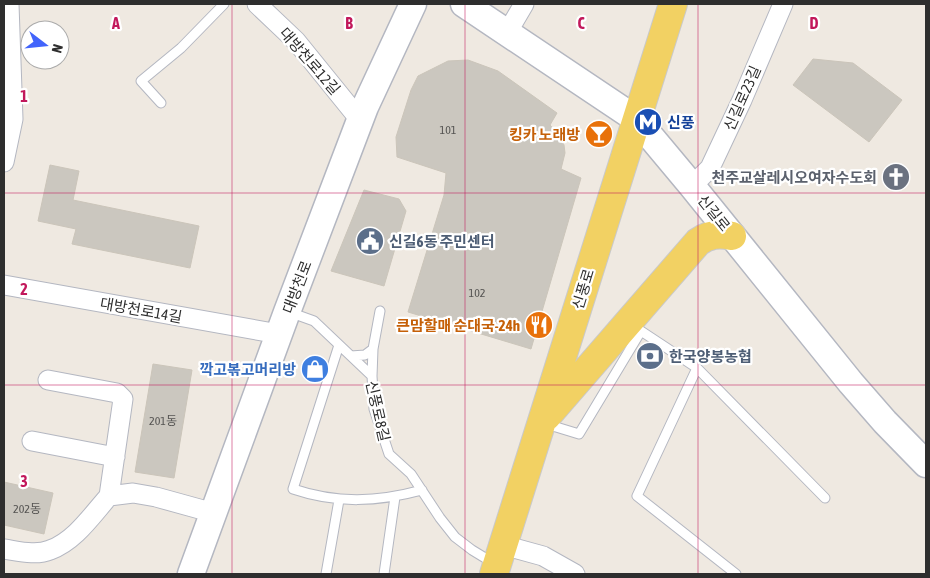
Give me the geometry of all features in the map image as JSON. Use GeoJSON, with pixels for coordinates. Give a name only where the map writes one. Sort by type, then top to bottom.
{"type":"FeatureCollection","features":[{"type":"Feature","properties":{"kind":"main road","name":"대방천로"},"geometry":{"type":"LineString","coordinates":[[191,574],[360,120],[412,4]]}},
{"type":"Feature","properties":{"kind":"main road","name":"신길로"},"geometry":{"type":"LineString","coordinates":[[464,4],[636,118],[851,383],[885,422],[926,464]]}},
{"type":"Feature","properties":{"kind":"main road","name":"신풍로"},"geometry":{"type":"LineString","coordinates":[[498,562],[673,4]]}},
{"type":"Feature","properties":{"kind":"main road"},"geometry":{"type":"LineString","coordinates":[[542,423],[698,242],[705,237],[714,235],[732,236]]}},
{"type":"Feature","properties":{"kind":"street"},"geometry":{"type":"LineString","coordinates":[[4,162],[13,119],[9,4]]}},
{"type":"Feature","properties":{"kind":"street","name":"대방천로12길"},"geometry":{"type":"LineString","coordinates":[[257,4],[296,41],[360,120]]}},
{"type":"Feature","properties":{"kind":"street"},"geometry":{"type":"LineString","coordinates":[[507,32],[524,4]]}},
{"type":"Feature","properties":{"kind":"street","name":"신길로23길"},"geometry":{"type":"LineString","coordinates":[[692,186],[710,168],[742,100],[783,4]]}},
{"type":"Feature","properties":{"kind":"street","name":"대방천로14길"},"geometry":{"type":"LineString","coordinates":[[4,285],[283,323]]}},
{"type":"Feature","properties":{"kind":"street"},"geometry":{"type":"LineString","coordinates":[[4,549],[32,553],[50,550],[74,535],[109,496],[123,399],[118,393],[48,380]]}},
{"type":"Feature","properties":{"kind":"street"},"geometry":{"type":"LineString","coordinates":[[32,441],[115,457]]}},
{"type":"Feature","properties":{"kind":"street"},"geometry":{"type":"LineString","coordinates":[[109,496],[132,494],[156,497],[214,513]]}},
{"type":"Feature","properties":{"kind":"street"},"geometry":{"type":"LineString","coordinates":[[498,562],[543,556],[575,574]]}},
{"type":"Feature","properties":{"kind":"lane"},"geometry":{"type":"LineString","coordinates":[[161,103],[141,81],[181,48],[224,4]]}},
{"type":"Feature","properties":{"kind":"lane"},"geometry":{"type":"LineString","coordinates":[[372,376],[373,349],[380,312]]}},
{"type":"Feature","properties":{"kind":"lane","name":"신풍로8길"},"geometry":{"type":"LineString","coordinates":[[283,323],[314,321],[372,376],[374,408],[389,454],[411,474],[455,537],[472,550],[498,562]]}},
{"type":"Feature","properties":{"kind":"lane"},"geometry":{"type":"LineString","coordinates":[[542,423],[579,434],[641,330],[697,368],[825,498]]}},
{"type":"Feature","properties":{"kind":"lane"},"geometry":{"type":"LineString","coordinates":[[339,345],[293,489],[339,500],[396,497],[422,490]]}},
{"type":"Feature","properties":{"kind":"lane"},"geometry":{"type":"LineString","coordinates":[[351,356],[365,355],[373,349]]}},
{"type":"Feature","properties":{"kind":"lane"},"geometry":{"type":"LineString","coordinates":[[697,368],[637,496],[736,574]]}},
{"type":"Feature","properties":{"kind":"lane"},"geometry":{"type":"LineString","coordinates":[[384,574],[396,497]]}},
{"type":"Feature","properties":{"kind":"lane"},"geometry":{"type":"LineString","coordinates":[[326,574],[339,500]]}},
{"type":"Feature","properties":{"kind":"building"},"geometry":{"type":"Polygon","coordinates":[[[813,59],[853,63],[902,100],[869,142],[793,85],[813,59]]]}},
{"type":"Feature","properties":{"kind":"building"},"geometry":{"type":"Polygon","coordinates":[[[468,60],[498,71],[557,113],[550,125],[561,138],[564,145],[565,153],[561,169],[581,178],[531,349],[408,312],[444,195],[446,173],[397,157],[396,137],[411,90],[418,76],[448,61],[468,60]]]}},
{"type":"Feature","properties":{"kind":"building"},"geometry":{"type":"Polygon","coordinates":[[[50,165],[79,171],[73,200],[199,226],[190,268],[72,244],[76,229],[38,221],[50,165]]]}},
{"type":"Feature","properties":{"kind":"building","name":"신길6동 주민센터"},"geometry":{"type":"Polygon","coordinates":[[[364,190],[399,199],[406,211],[384,286],[331,271],[364,190]]]}},
{"type":"Feature","properties":{"kind":"building"},"geometry":{"type":"Polygon","coordinates":[[[153,364],[192,370],[174,478],[135,472],[153,364]]]}},
{"type":"Feature","properties":{"kind":"building"},"geometry":{"type":"Polygon","coordinates":[[[4,482],[53,493],[44,534],[4,525],[4,482]]]}},
{"type":"Feature","properties":{"kind":"place","name":"신풍"},"geometry":{"type":"Point","coordinates":[648,122]}},
{"type":"Feature","properties":{"kind":"place","name":"킹카 노래방"},"geometry":{"type":"Point","coordinates":[599,134]}},
{"type":"Feature","properties":{"kind":"place","name":"천주교살레시오여자수도회"},"geometry":{"type":"Point","coordinates":[896,177]}},
{"type":"Feature","properties":{"kind":"place","name":"신길6동 주민센터"},"geometry":{"type":"Point","coordinates":[370,241]}},
{"type":"Feature","properties":{"kind":"place","name":"큰맘할매 순대국-24h"},"geometry":{"type":"Point","coordinates":[539,325]}},
{"type":"Feature","properties":{"kind":"place","name":"한국양봉농협"},"geometry":{"type":"Point","coordinates":[650,356]}},
{"type":"Feature","properties":{"kind":"place","name":"깍고볶고머리방"},"geometry":{"type":"Point","coordinates":[315,369]}}]}
